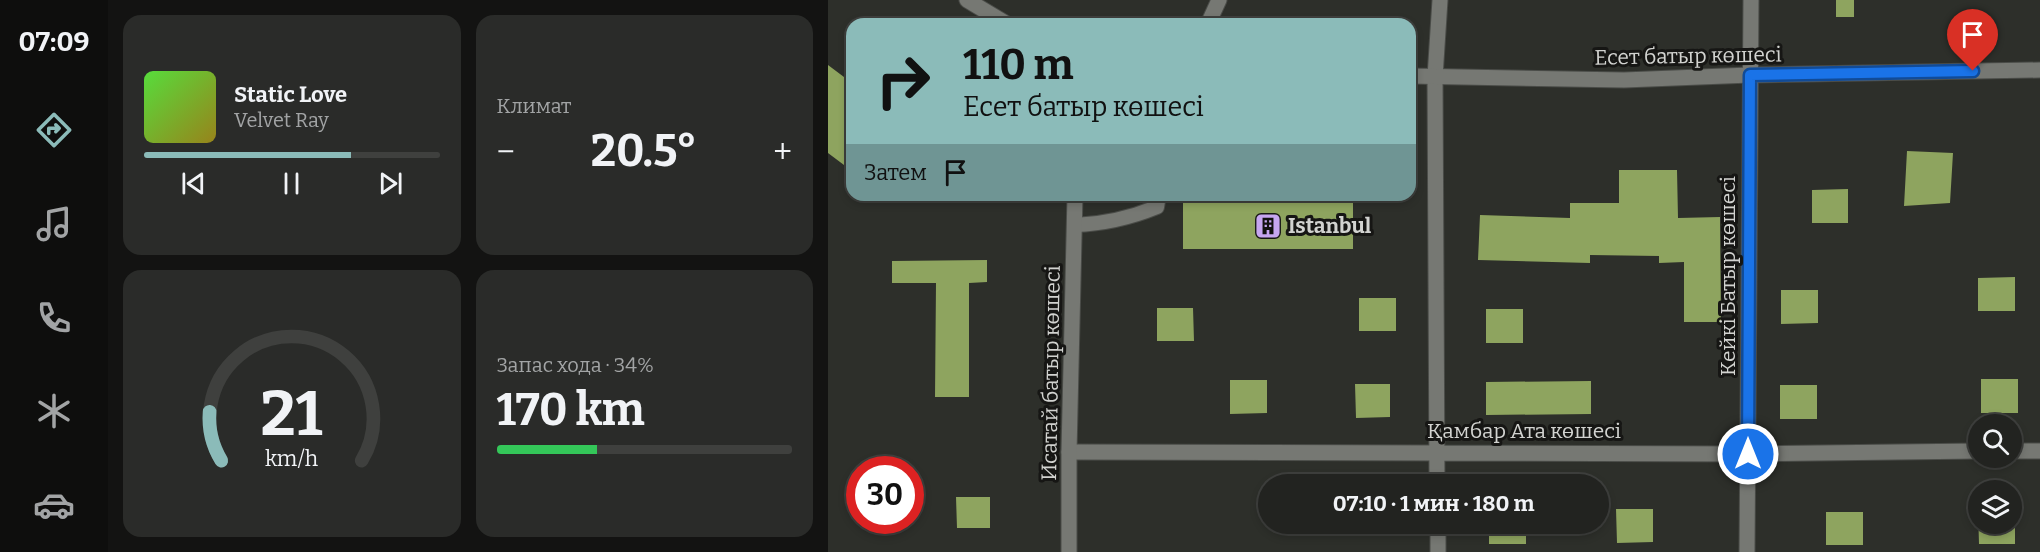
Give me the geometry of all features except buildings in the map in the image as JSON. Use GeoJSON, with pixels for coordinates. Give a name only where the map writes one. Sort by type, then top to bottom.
{"type":"FeatureCollection","features":[{"type":"Feature","properties":{"kind":"street"},"geometry":{"type":"LineString","coordinates":[[968,0],[997,18]]}},
{"type":"Feature","properties":{"kind":"street"},"geometry":{"type":"LineString","coordinates":[[1211,18],[1219,0]]}},
{"type":"Feature","properties":{"kind":"street"},"geometry":{"type":"LineString","coordinates":[[1437,474],[1435,77],[1440,0]]}},
{"type":"Feature","properties":{"kind":"street","name":"Кейкі Батыр көшесі"},"geometry":{"type":"LineString","coordinates":[[1747,552],[1751,0]]}},
{"type":"Feature","properties":{"kind":"street","name":"Есет батыр көшесі"},"geometry":{"type":"LineString","coordinates":[[1416,76],[1624,80],[1750,75],[2040,70]]}},
{"type":"Feature","properties":{"kind":"street","name":"Исатай батыр көшесі"},"geometry":{"type":"LineString","coordinates":[[1069,552],[1075,201]]}},
{"type":"Feature","properties":{"kind":"street"},"geometry":{"type":"LineString","coordinates":[[2022,451],[2040,451]]}},
{"type":"Feature","properties":{"kind":"street","name":"Қамбар Ата көшесі"},"geometry":{"type":"LineString","coordinates":[[1069,452],[1748,454],[1968,452]]}},
{"type":"Feature","properties":{"kind":"street"},"geometry":{"type":"LineString","coordinates":[[1438,534],[1438,552]]}},
{"type":"Feature","properties":{"kind":"lane"},"geometry":{"type":"LineString","coordinates":[[1075,225],[1131,218],[1157,207],[1158,201]]}},
{"type":"Feature","properties":{"kind":"place","name":"Istanbul"},"geometry":{"type":"Point","coordinates":[1268,226]}},
{"type":"Feature","properties":{"kind":"route"},"geometry":{"type":"LineString","coordinates":[[1748,454],[1750,75],[1973,71]]}}]}
